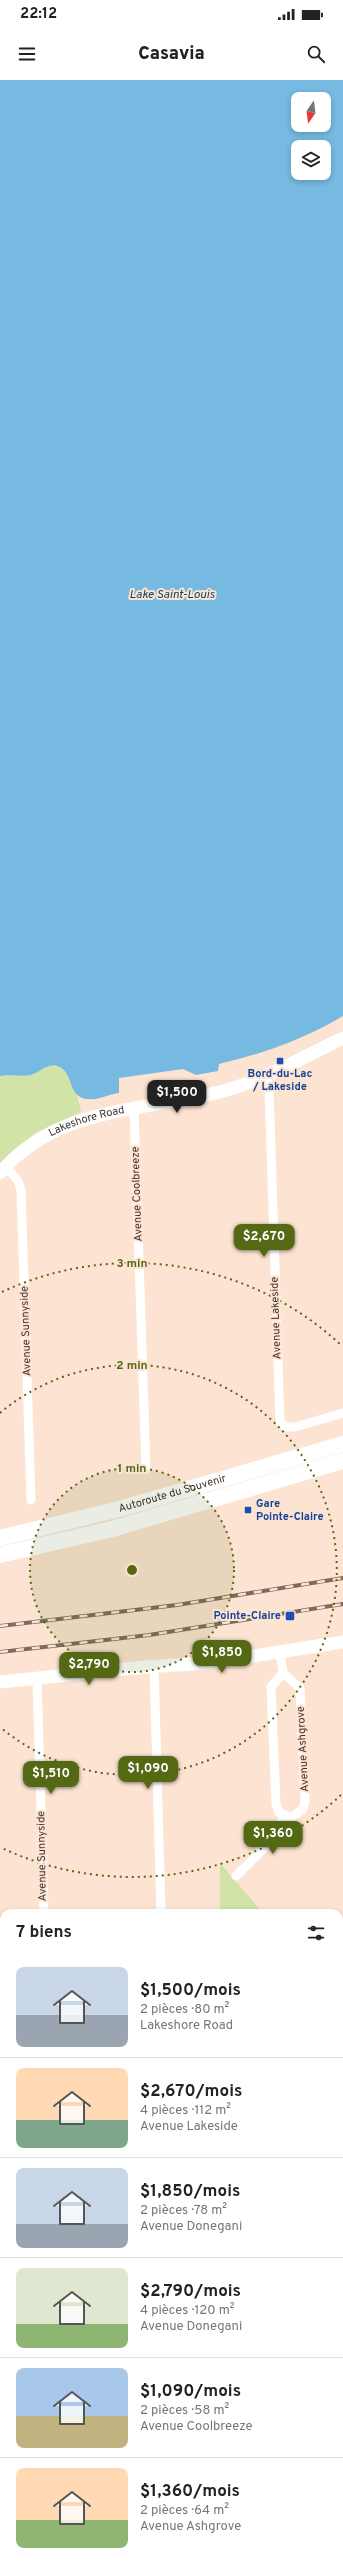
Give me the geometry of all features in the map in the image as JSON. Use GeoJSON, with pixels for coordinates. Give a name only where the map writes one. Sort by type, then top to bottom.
{"type":"FeatureCollection","features":[{"type":"Feature","properties":{"kind":"highway","name":"Autoroute du Souvenir"},"geometry":{"type":"LineString","coordinates":[[0,1538],[123,1508],[343,1444]]}},
{"type":"Feature","properties":{"kind":"highway","name":"Autoroute du Souvenir"},"geometry":{"type":"LineString","coordinates":[[0,1555],[119,1527],[343,1462]]}},
{"type":"Feature","properties":{"kind":"street","name":"Lakeshore Road"},"geometry":{"type":"LineString","coordinates":[[3,1170],[28,1146],[50,1132],[96,1114],[134,1109],[226,1090],[266,1076],[343,1038]]}},
{"type":"Feature","properties":{"kind":"street","name":"Avenue Lakeside"},"geometry":{"type":"LineString","coordinates":[[266,1076],[269,1088],[280,1422],[286,1427],[295,1427],[343,1413]]}},
{"type":"Feature","properties":{"kind":"street","name":"Avenue Coolbreeze"},"geometry":{"type":"LineString","coordinates":[[134,1109],[146,1470]]}},
{"type":"Feature","properties":{"kind":"street","name":"Avenue Sunnyside"},"geometry":{"type":"LineString","coordinates":[[3,1170],[18,1180],[21,1190],[30,1500]]}},
{"type":"Feature","properties":{"kind":"street"},"geometry":{"type":"LineString","coordinates":[[0,1682],[154,1666],[208,1663],[343,1642]]}},
{"type":"Feature","properties":{"kind":"street"},"geometry":{"type":"LineString","coordinates":[[236,1876],[264,1850],[274,1837],[284,1816],[279,1813],[276,1804],[271,1687],[283,1673],[280,1652]]}},
{"type":"Feature","properties":{"kind":"street"},"geometry":{"type":"LineString","coordinates":[[154,1666],[161,1909]]}},
{"type":"Feature","properties":{"kind":"street","name":"Avenue Ashgrove"},"geometry":{"type":"LineString","coordinates":[[283,1673],[300,1688],[305,1801],[297,1815],[284,1816]]}},
{"type":"Feature","properties":{"kind":"street","name":"Avenue Sunnyside"},"geometry":{"type":"LineString","coordinates":[[37,1678],[44,1909]]}},
{"type":"Feature","properties":{"kind":"green space"},"geometry":{"type":"Polygon","coordinates":[[[51,1065],[64,1070],[77,1095],[81,1112],[35,1133],[0,1165],[0,1076],[31,1075],[51,1065]]]}},
{"type":"Feature","properties":{"kind":"green space"},"geometry":{"type":"Polygon","coordinates":[[[220,1863],[260,1909],[220,1909],[220,1863]]]}},
{"type":"Feature","properties":{"kind":"water","name":"Lake Saint-Louis"},"geometry":{"type":"Polygon","coordinates":[[[0,80],[343,80],[343,1016],[314,1032],[283,1045],[251,1056],[219,1064],[218,1071],[196,1075],[183,1069],[119,1078],[119,1093],[95,1099],[79,1097],[72,1087],[64,1070],[59,1067],[51,1066],[31,1075],[0,1076],[0,80]]]}},
{"type":"Feature","properties":{"kind":"railway"},"geometry":{"type":"LineString","coordinates":[[0,1626],[177,1605],[343,1578]]}},
{"type":"Feature","properties":{"kind":"railway"},"geometry":{"type":"LineString","coordinates":[[0,1652],[149,1635],[343,1604]]}},
{"type":"Feature","properties":{"kind":"place","name":"Bord-du-Lac / Lakeside"},"geometry":{"type":"Point","coordinates":[280,1061]}},
{"type":"Feature","properties":{"kind":"place","name":"Gare Pointe-Claire"},"geometry":{"type":"Point","coordinates":[248,1510]}},
{"type":"Feature","properties":{"kind":"place","name":"Pointe-Claire"},"geometry":{"type":"Point","coordinates":[290,1616]}}]}
